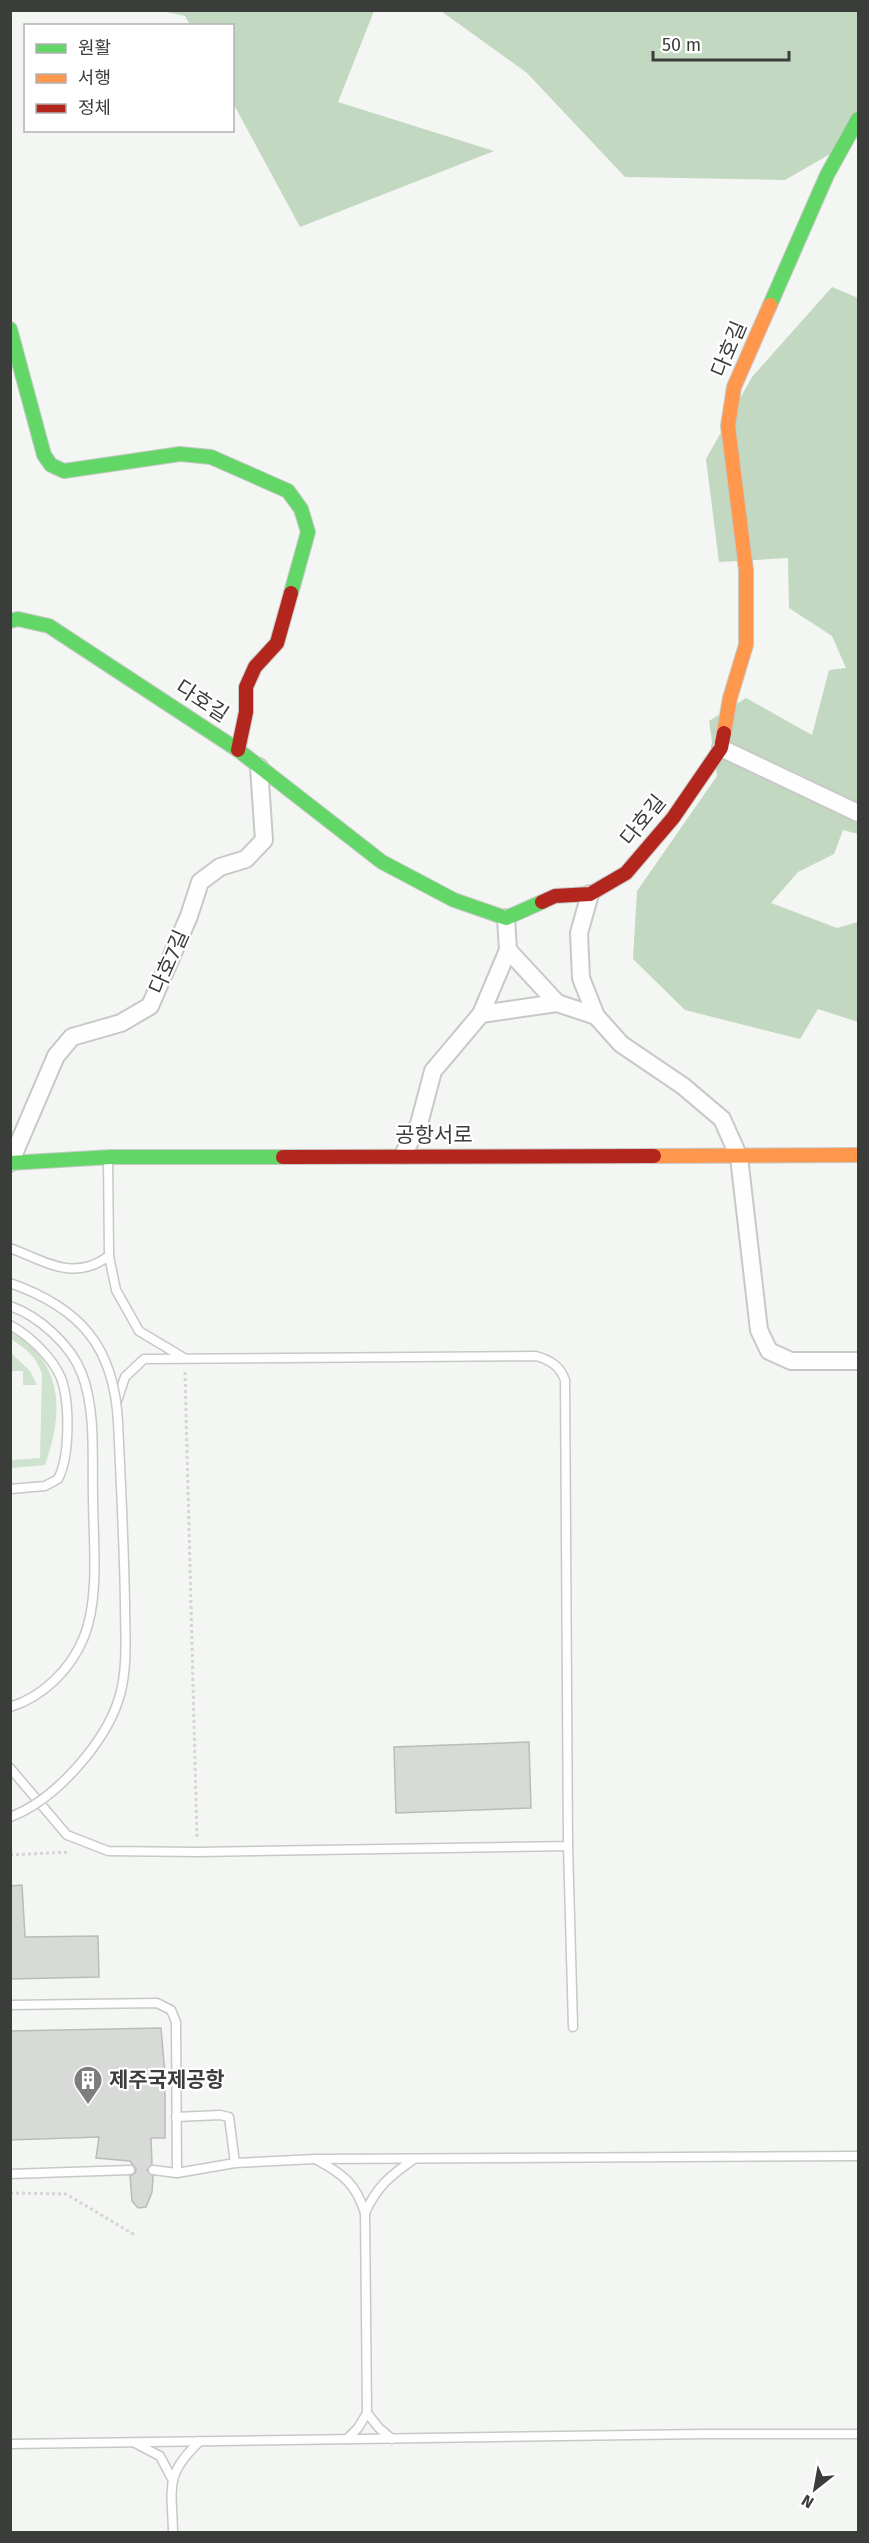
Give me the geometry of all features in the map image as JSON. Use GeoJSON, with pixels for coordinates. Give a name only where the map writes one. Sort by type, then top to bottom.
{"type":"FeatureCollection","features":[{"type":"Feature","properties":{"kind":"street","name":"다호길"},"geometry":{"type":"LineString","coordinates":[[10,621],[18,619],[49,626],[238,750],[382,862],[454,900],[506,918],[555,896],[590,894],[626,873],[673,818],[721,748],[730,698],[746,645],[746,570],[728,426],[734,387],[827,175],[858,119]]}},
{"type":"Feature","properties":{"kind":"street"},"geometry":{"type":"LineString","coordinates":[[10,329],[44,455],[51,465],[64,471],[180,454],[212,457],[288,491],[301,509],[308,532],[277,643],[255,666],[246,687],[246,712],[238,750]]}},
{"type":"Feature","properties":{"kind":"street"},"geometry":{"type":"LineString","coordinates":[[721,748],[858,813]]}},
{"type":"Feature","properties":{"kind":"street","name":"다호7길"},"geometry":{"type":"LineString","coordinates":[[10,1163],[56,1056],[72,1037],[121,1023],[150,1006],[189,916],[200,882],[220,867],[246,859],[264,840],[260,767]]}},
{"type":"Feature","properties":{"kind":"street"},"geometry":{"type":"LineString","coordinates":[[590,894],[579,933],[581,978],[596,1016],[621,1044],[682,1086],[722,1119],[739,1157],[759,1330],[769,1351],[792,1361],[858,1361]]}},
{"type":"Feature","properties":{"kind":"street"},"geometry":{"type":"LineString","coordinates":[[403,1155],[419,1124],[433,1071],[481,1014],[508,950],[506,918]]}},
{"type":"Feature","properties":{"kind":"street"},"geometry":{"type":"LineString","coordinates":[[508,950],[557,1003]]}},
{"type":"Feature","properties":{"kind":"street"},"geometry":{"type":"LineString","coordinates":[[481,1014],[557,1003],[596,1016]]}},
{"type":"Feature","properties":{"kind":"street","name":"공항서로"},"geometry":{"type":"LineString","coordinates":[[10,1163],[108,1158],[403,1155],[739,1157],[858,1155]]}},
{"type":"Feature","properties":{"kind":"lane"},"geometry":{"type":"LineString","coordinates":[[108,1158],[109,1256],[116,1290],[138,1331],[185,1358]]}},
{"type":"Feature","properties":{"kind":"lane"},"geometry":{"type":"LineString","coordinates":[[10,1248],[72,1271],[95,1266],[109,1256]]}},
{"type":"Feature","properties":{"kind":"lane"},"geometry":{"type":"LineString","coordinates":[[10,1283],[49,1299],[86,1329],[102,1351],[111,1372],[117,1401],[124,1554],[125,1660],[120,1694],[110,1722],[69,1778],[22,1813],[10,1817]]}},
{"type":"Feature","properties":{"kind":"lane"},"geometry":{"type":"LineString","coordinates":[[10,1306],[44,1325],[66,1349],[81,1371],[86,1389],[92,1453],[93,1592],[84,1637],[74,1657],[43,1691],[29,1700],[10,1707]]}},
{"type":"Feature","properties":{"kind":"lane"},"geometry":{"type":"LineString","coordinates":[[10,1325],[24,1332],[49,1359],[61,1378],[67,1433],[65,1456],[58,1479],[45,1486],[10,1488]]}},
{"type":"Feature","properties":{"kind":"lane"},"geometry":{"type":"LineString","coordinates":[[117,1401],[125,1377],[144,1359],[536,1356],[548,1359],[561,1371],[564,1380],[568,1846],[573,2027]]}},
{"type":"Feature","properties":{"kind":"lane"},"geometry":{"type":"LineString","coordinates":[[10,1768],[68,1835],[108,1851],[198,1852],[568,1846]]}},
{"type":"Feature","properties":{"kind":"lane"},"geometry":{"type":"LineString","coordinates":[[10,2006],[157,2003],[171,2010],[176,2022],[177,2173]]}},
{"type":"Feature","properties":{"kind":"lane"},"geometry":{"type":"LineString","coordinates":[[177,2117],[220,2115],[229,2117],[235,2163]]}},
{"type":"Feature","properties":{"kind":"lane"},"geometry":{"type":"LineString","coordinates":[[153,2170],[177,2173],[235,2163],[315,2159],[858,2156]]}},
{"type":"Feature","properties":{"kind":"lane"},"geometry":{"type":"LineString","coordinates":[[365,2213],[374,2193],[390,2176],[414,2158]]}},
{"type":"Feature","properties":{"kind":"lane"},"geometry":{"type":"LineString","coordinates":[[315,2159],[340,2173],[358,2193],[365,2213],[367,2413],[358,2428],[347,2439]]}},
{"type":"Feature","properties":{"kind":"lane"},"geometry":{"type":"LineString","coordinates":[[10,2174],[130,2170]]}},
{"type":"Feature","properties":{"kind":"lane"},"geometry":{"type":"LineString","coordinates":[[367,2413],[379,2428],[393,2439]]}},
{"type":"Feature","properties":{"kind":"lane"},"geometry":{"type":"LineString","coordinates":[[10,2444],[858,2434]]}},
{"type":"Feature","properties":{"kind":"lane"},"geometry":{"type":"LineString","coordinates":[[172,2479],[183,2457],[200,2441]]}},
{"type":"Feature","properties":{"kind":"lane"},"geometry":{"type":"LineString","coordinates":[[134,2442],[160,2456],[172,2479],[173,2532]]}},
{"type":"Feature","properties":{"kind":"path"},"geometry":{"type":"LineString","coordinates":[[185,1358],[198,1852]]}},
{"type":"Feature","properties":{"kind":"path"},"geometry":{"type":"LineString","coordinates":[[10,1855],[76,1852]]}},
{"type":"Feature","properties":{"kind":"path"},"geometry":{"type":"LineString","coordinates":[[10,2193],[66,2194],[135,2235]]}},
{"type":"Feature","properties":{"kind":"green space"},"geometry":{"type":"Polygon","coordinates":[[[162,11],[374,11],[338,102],[494,151],[300,227],[234,105],[234,24],[189,24],[185,16],[162,11]]]}},
{"type":"Feature","properties":{"kind":"green space"},"geometry":{"type":"Polygon","coordinates":[[[441,11],[858,11],[858,138],[785,180],[625,177],[527,73],[441,11]]]}},
{"type":"Feature","properties":{"kind":"green space"},"geometry":{"type":"Polygon","coordinates":[[[832,287],[858,298],[858,834],[843,830],[834,854],[798,872],[771,903],[837,928],[858,922],[858,1022],[818,1009],[800,1039],[685,1010],[633,959],[637,891],[717,776],[709,721],[746,698],[812,735],[829,670],[846,668],[832,636],[789,608],[788,558],[719,562],[706,459],[752,377],[832,287]]]}},
{"type":"Feature","properties":{"kind":"green space"},"geometry":{"type":"Polygon","coordinates":[[[11,1332],[28,1344],[41,1358],[50,1374],[55,1390],[57,1408],[55,1426],[45,1465],[11,1468],[11,1460],[40,1458],[42,1374],[30,1354],[11,1339],[11,1332]]]}},
{"type":"Feature","properties":{"kind":"green space"},"geometry":{"type":"Polygon","coordinates":[[[11,1353],[30,1371],[37,1385],[23,1385],[23,1371],[11,1371],[11,1353]]]}},
{"type":"Feature","properties":{"kind":"building"},"geometry":{"type":"Polygon","coordinates":[[[529,1742],[531,1808],[396,1813],[394,1747],[529,1742]]]}},
{"type":"Feature","properties":{"kind":"building"},"geometry":{"type":"Polygon","coordinates":[[[22,1885],[25,1937],[98,1936],[99,1977],[10,1979],[10,1886],[22,1885]]]}},
{"type":"Feature","properties":{"kind":"building","name":"제주국제공항"},"geometry":{"type":"Polygon","coordinates":[[[161,2028],[165,2074],[165,2138],[151,2138],[152,2164],[147,2170],[153,2176],[152,2192],[146,2207],[138,2208],[132,2201],[130,2176],[135,2173],[136,2169],[130,2161],[96,2158],[99,2137],[10,2140],[10,2031],[161,2028]]]}},
{"type":"Feature","properties":{"kind":"traffic: fast"},"geometry":{"type":"LineString","coordinates":[[770,305],[827,175],[858,119]]}},
{"type":"Feature","properties":{"kind":"traffic: fast"},"geometry":{"type":"LineString","coordinates":[[10,329],[44,455],[51,465],[64,471],[180,454],[211,457],[288,491],[301,509],[308,532],[291,593]]}},
{"type":"Feature","properties":{"kind":"traffic: fast"},"geometry":{"type":"LineString","coordinates":[[10,621],[18,619],[49,626],[238,750],[382,862],[454,900],[506,918],[542,902]]}},
{"type":"Feature","properties":{"kind":"traffic: fast"},"geometry":{"type":"LineString","coordinates":[[10,1163],[111,1157],[283,1157]]}},
{"type":"Feature","properties":{"kind":"traffic: slow"},"geometry":{"type":"LineString","coordinates":[[724,733],[730,698],[746,645],[746,570],[728,426],[734,387],[770,305]]}},
{"type":"Feature","properties":{"kind":"traffic: slow"},"geometry":{"type":"LineString","coordinates":[[654,1156],[858,1155]]}},
{"type":"Feature","properties":{"kind":"traffic: jam"},"geometry":{"type":"LineString","coordinates":[[238,750],[246,712],[246,687],[255,667],[277,643],[291,593]]}},
{"type":"Feature","properties":{"kind":"traffic: jam"},"geometry":{"type":"LineString","coordinates":[[542,902],[555,896],[590,894],[626,873],[673,818],[721,748],[724,733]]}},
{"type":"Feature","properties":{"kind":"traffic: jam"},"geometry":{"type":"LineString","coordinates":[[283,1157],[654,1156]]}},
{"type":"Feature","properties":{"kind":"place","name":"제주국제공항"},"geometry":{"type":"Point","coordinates":[88,2106]}}]}
